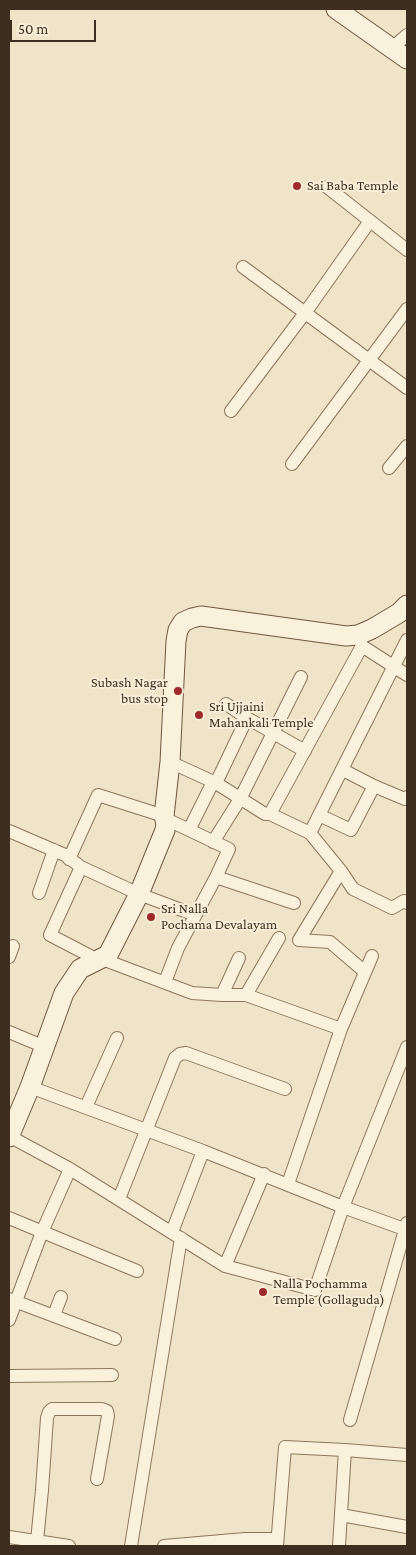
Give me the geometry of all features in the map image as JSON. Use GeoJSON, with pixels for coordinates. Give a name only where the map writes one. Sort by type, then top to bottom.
{"type":"FeatureCollection","features":[{"type":"Feature","properties":{"kind":"street"},"geometry":{"type":"LineString","coordinates":[[336,9],[400,53],[407,35]]}},
{"type":"Feature","properties":{"kind":"street"},"geometry":{"type":"LineString","coordinates":[[327,187],[407,250]]}},
{"type":"Feature","properties":{"kind":"street"},"geometry":{"type":"LineString","coordinates":[[231,411],[305,313],[370,221]]}},
{"type":"Feature","properties":{"kind":"street"},"geometry":{"type":"LineString","coordinates":[[243,266],[407,388]]}},
{"type":"Feature","properties":{"kind":"street"},"geometry":{"type":"LineString","coordinates":[[292,464],[407,310]]}},
{"type":"Feature","properties":{"kind":"street"},"geometry":{"type":"LineString","coordinates":[[389,468],[407,446]]}},
{"type":"Feature","properties":{"kind":"street"},"geometry":{"type":"LineString","coordinates":[[270,814],[305,751],[360,640],[379,625],[399,613],[407,605]]}},
{"type":"Feature","properties":{"kind":"street"},"geometry":{"type":"LineString","coordinates":[[407,675],[393,667],[360,640],[346,636],[201,616],[183,622],[178,630],[176,641],[170,762],[164,817],[166,830],[139,894],[108,955],[80,969],[64,992],[30,1087],[9,1136],[70,1169],[225,1266],[315,1290],[343,1207],[407,1047]]}},
{"type":"Feature","properties":{"kind":"street"},"geometry":{"type":"LineString","coordinates":[[310,834],[407,640]]}},
{"type":"Feature","properties":{"kind":"street"},"geometry":{"type":"LineString","coordinates":[[213,842],[240,799],[301,677]]}},
{"type":"Feature","properties":{"kind":"street"},"geometry":{"type":"LineString","coordinates":[[226,704],[305,751]]}},
{"type":"Feature","properties":{"kind":"street"},"geometry":{"type":"LineString","coordinates":[[188,830],[247,718]]}},
{"type":"Feature","properties":{"kind":"street"},"geometry":{"type":"LineString","coordinates":[[170,762],[214,783],[264,814],[270,814],[310,834],[341,871],[353,889],[392,908],[406,900]]}},
{"type":"Feature","properties":{"kind":"street"},"geometry":{"type":"LineString","coordinates":[[343,770],[374,786],[405,799],[407,797]]}},
{"type":"Feature","properties":{"kind":"street"},"geometry":{"type":"LineString","coordinates":[[319,815],[351,830],[374,786]]}},
{"type":"Feature","properties":{"kind":"street"},"geometry":{"type":"LineString","coordinates":[[69,859],[98,795],[164,817],[229,849],[178,948],[165,982]]}},
{"type":"Feature","properties":{"kind":"street"},"geometry":{"type":"LineString","coordinates":[[9,831],[54,850],[82,868],[139,894],[194,915]]}},
{"type":"Feature","properties":{"kind":"street"},"geometry":{"type":"LineString","coordinates":[[39,893],[54,850]]}},
{"type":"Feature","properties":{"kind":"street"},"geometry":{"type":"LineString","coordinates":[[82,868],[50,935],[100,959],[192,993],[246,995],[341,1029]]}},
{"type":"Feature","properties":{"kind":"street"},"geometry":{"type":"LineString","coordinates":[[341,871],[299,940],[330,942],[364,972]]}},
{"type":"Feature","properties":{"kind":"street"},"geometry":{"type":"LineString","coordinates":[[216,877],[294,903]]}},
{"type":"Feature","properties":{"kind":"street"},"geometry":{"type":"LineString","coordinates":[[246,995],[279,938]]}},
{"type":"Feature","properties":{"kind":"street"},"geometry":{"type":"LineString","coordinates":[[288,1184],[341,1029],[372,956]]}},
{"type":"Feature","properties":{"kind":"street"},"geometry":{"type":"LineString","coordinates":[[222,995],[239,958]]}},
{"type":"Feature","properties":{"kind":"street"},"geometry":{"type":"LineString","coordinates":[[9,1032],[45,1047]]}},
{"type":"Feature","properties":{"kind":"street"},"geometry":{"type":"LineString","coordinates":[[86,1107],[117,1038]]}},
{"type":"Feature","properties":{"kind":"street"},"geometry":{"type":"LineString","coordinates":[[119,1199],[175,1058],[180,1054],[186,1053],[286,1089]]}},
{"type":"Feature","properties":{"kind":"street"},"geometry":{"type":"LineString","coordinates":[[30,1087],[264,1174],[343,1207],[406,1227],[350,1420]]}},
{"type":"Feature","properties":{"kind":"street"},"geometry":{"type":"LineString","coordinates":[[131,1546],[176,1235],[203,1151]]}},
{"type":"Feature","properties":{"kind":"street"},"geometry":{"type":"LineString","coordinates":[[9,1320],[12,1300],[70,1169]]}},
{"type":"Feature","properties":{"kind":"street"},"geometry":{"type":"LineString","coordinates":[[225,1266],[264,1174]]}},
{"type":"Feature","properties":{"kind":"street"},"geometry":{"type":"LineString","coordinates":[[9,1218],[137,1271]]}},
{"type":"Feature","properties":{"kind":"street"},"geometry":{"type":"LineString","coordinates":[[54,1315],[61,1296]]}},
{"type":"Feature","properties":{"kind":"street"},"geometry":{"type":"LineString","coordinates":[[12,1300],[115,1339]]}},
{"type":"Feature","properties":{"kind":"street"},"geometry":{"type":"LineString","coordinates":[[9,1376],[112,1375]]}},
{"type":"Feature","properties":{"kind":"street"},"geometry":{"type":"LineString","coordinates":[[37,1541],[46,1418],[48,1412],[52,1409],[102,1409],[107,1411],[108,1416],[97,1479]]}},
{"type":"Feature","properties":{"kind":"street"},"geometry":{"type":"LineString","coordinates":[[164,1546],[245,1539],[277,1542],[285,1447],[407,1455]]}},
{"type":"Feature","properties":{"kind":"street"},"geometry":{"type":"LineString","coordinates":[[339,1546],[345,1450]]}},
{"type":"Feature","properties":{"kind":"street"},"geometry":{"type":"LineString","coordinates":[[341,1516],[407,1527]]}},
{"type":"Feature","properties":{"kind":"street"},"geometry":{"type":"LineString","coordinates":[[9,1537],[69,1546]]}},
{"type":"Feature","properties":{"kind":"place","name":"Sai Baba Temple"},"geometry":{"type":"Point","coordinates":[297,186]}},
{"type":"Feature","properties":{"kind":"place","name":"Subash Nagar bus stop"},"geometry":{"type":"Point","coordinates":[178,691]}},
{"type":"Feature","properties":{"kind":"place","name":"Sri Ujjaini Mahankali Temple"},"geometry":{"type":"Point","coordinates":[199,715]}},
{"type":"Feature","properties":{"kind":"place","name":"Sri Nalla Pochama Devalayam"},"geometry":{"type":"Point","coordinates":[151,917]}},
{"type":"Feature","properties":{"kind":"place","name":"Nalla Pochamma Temple (Gollaguda)"},"geometry":{"type":"Point","coordinates":[263,1292]}}]}
